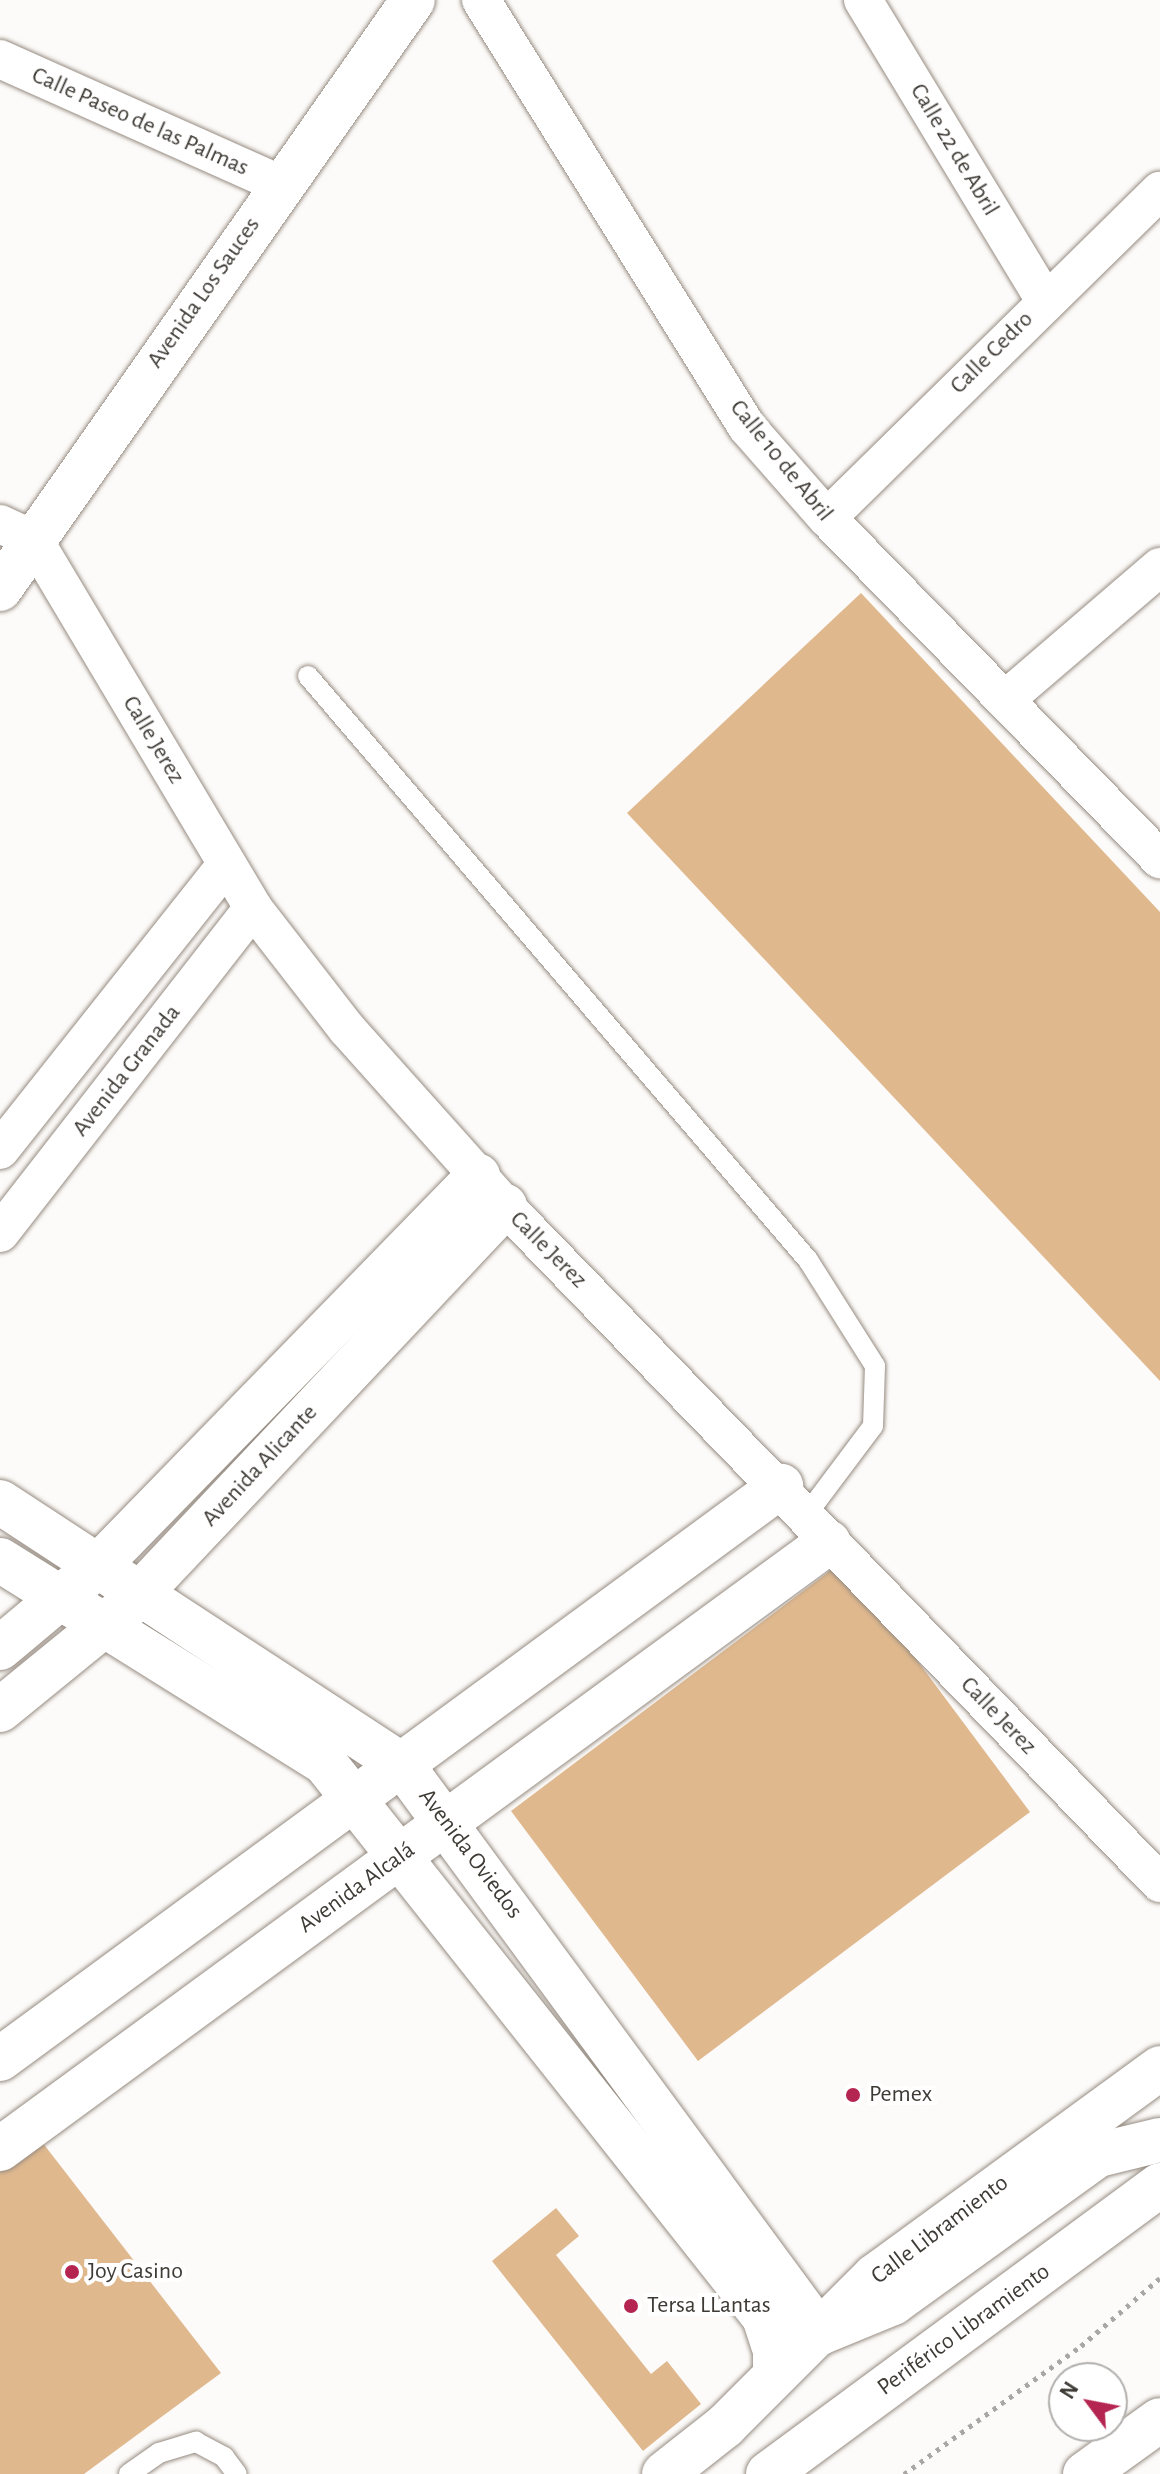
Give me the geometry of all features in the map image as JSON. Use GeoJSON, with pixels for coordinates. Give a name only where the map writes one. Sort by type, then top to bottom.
{"type":"FeatureCollection","features":[{"type":"Feature","properties":{"kind":"main road","name":"Avenida Los Sauces"},"geometry":{"type":"LineString","coordinates":[[0,589],[17,532],[413,0]]}},
{"type":"Feature","properties":{"kind":"main road","name":"Avenida Alicante"},"geometry":{"type":"LineString","coordinates":[[0,1648],[100,1564],[492,1191]]}},
{"type":"Feature","properties":{"kind":"main road","name":"Avenida Alicante"},"geometry":{"type":"LineString","coordinates":[[0,1710],[143,1591],[492,1191]]}},
{"type":"Feature","properties":{"kind":"main road","name":"Avenida Oviedos"},"geometry":{"type":"LineString","coordinates":[[0,1502],[143,1591],[403,1766],[448,1822],[820,2333]]}},
{"type":"Feature","properties":{"kind":"main road"},"geometry":{"type":"LineString","coordinates":[[0,2059],[403,1766],[806,1514]]}},
{"type":"Feature","properties":{"kind":"main road","name":"Avenida Alcalá"},"geometry":{"type":"LineString","coordinates":[[0,2149],[448,1822],[806,1514]]}},
{"type":"Feature","properties":{"kind":"main road"},"geometry":{"type":"LineString","coordinates":[[0,1560],[325,1763],[402,1855],[764,2317],[775,2351],[775,2372]]}},
{"type":"Feature","properties":{"kind":"main road","name":"Calle Libramiento"},"geometry":{"type":"LineString","coordinates":[[664,2474],[725,2426],[775,2372],[820,2333],[875,2276],[1160,2068]]}},
{"type":"Feature","properties":{"kind":"main road"},"geometry":{"type":"LineString","coordinates":[[820,2333],[893,2303],[1098,2155],[1160,2140]]}},
{"type":"Feature","properties":{"kind":"main road","name":"Periférico Libramiento"},"geometry":{"type":"LineString","coordinates":[[768,2474],[1160,2185]]}},
{"type":"Feature","properties":{"kind":"main road"},"geometry":{"type":"LineString","coordinates":[[1085,2474],[1160,2420]]}},
{"type":"Feature","properties":{"kind":"street","name":"Calle 10 de Abril"},"geometry":{"type":"LineString","coordinates":[[481,0],[747,427],[827,518],[1160,859]]}},
{"type":"Feature","properties":{"kind":"street","name":"Calle 22 de Abril"},"geometry":{"type":"LineString","coordinates":[[863,0],[1045,300]]}},
{"type":"Feature","properties":{"kind":"street","name":"Calle Paseo de las Palmas"},"geometry":{"type":"LineString","coordinates":[[0,59],[279,184]]}},
{"type":"Feature","properties":{"kind":"street","name":"Calle Cedro"},"geometry":{"type":"LineString","coordinates":[[827,518],[1045,300],[1160,191]]}},
{"type":"Feature","properties":{"kind":"street","name":"Calle Jerez"},"geometry":{"type":"LineString","coordinates":[[17,532],[253,908],[347,1029],[492,1191],[1160,1883]]}},
{"type":"Feature","properties":{"kind":"street"},"geometry":{"type":"LineString","coordinates":[[1006,699],[1160,567]]}},
{"type":"Feature","properties":{"kind":"street","name":"Avenida Granada"},"geometry":{"type":"LineString","coordinates":[[0,1150],[227,864]]}},
{"type":"Feature","properties":{"kind":"street","name":"Avenida Granada"},"geometry":{"type":"LineString","coordinates":[[0,1233],[253,908]]}},
{"type":"Feature","properties":{"kind":"lane"},"geometry":{"type":"LineString","coordinates":[[308,676],[808,1260],[875,1366],[873,1426],[806,1514]]}},
{"type":"Feature","properties":{"kind":"lane"},"geometry":{"type":"LineString","coordinates":[[129,2474],[159,2453],[196,2442],[224,2457],[237,2474]]}},
{"type":"Feature","properties":{"kind":"path"},"geometry":{"type":"LineString","coordinates":[[904,2474],[1081,2346],[1160,2278]]}},
{"type":"Feature","properties":{"kind":"building"},"geometry":{"type":"Polygon","coordinates":[[[861,593],[1160,912],[1160,1381],[627,813],[861,593]]]}},
{"type":"Feature","properties":{"kind":"building"},"geometry":{"type":"Polygon","coordinates":[[[843,1561],[1030,1812],[698,2061],[511,1811],[843,1561]]]}},
{"type":"Feature","properties":{"kind":"building","name":"Joy Casino"},"geometry":{"type":"Polygon","coordinates":[[[42,2142],[221,2373],[84,2474],[0,2474],[0,2172],[42,2142]]]}},
{"type":"Feature","properties":{"kind":"building"},"geometry":{"type":"Polygon","coordinates":[[[556,2208],[579,2236],[556,2255],[651,2374],[667,2361],[701,2404],[643,2451],[492,2261],[556,2208]]]}},
{"type":"Feature","properties":{"kind":"place","name":"Pemex"},"geometry":{"type":"Point","coordinates":[853,2095]}},
{"type":"Feature","properties":{"kind":"place","name":"Joy Casino"},"geometry":{"type":"Point","coordinates":[72,2272]}},
{"type":"Feature","properties":{"kind":"place","name":"Tersa LLantas"},"geometry":{"type":"Point","coordinates":[631,2306]}}]}
